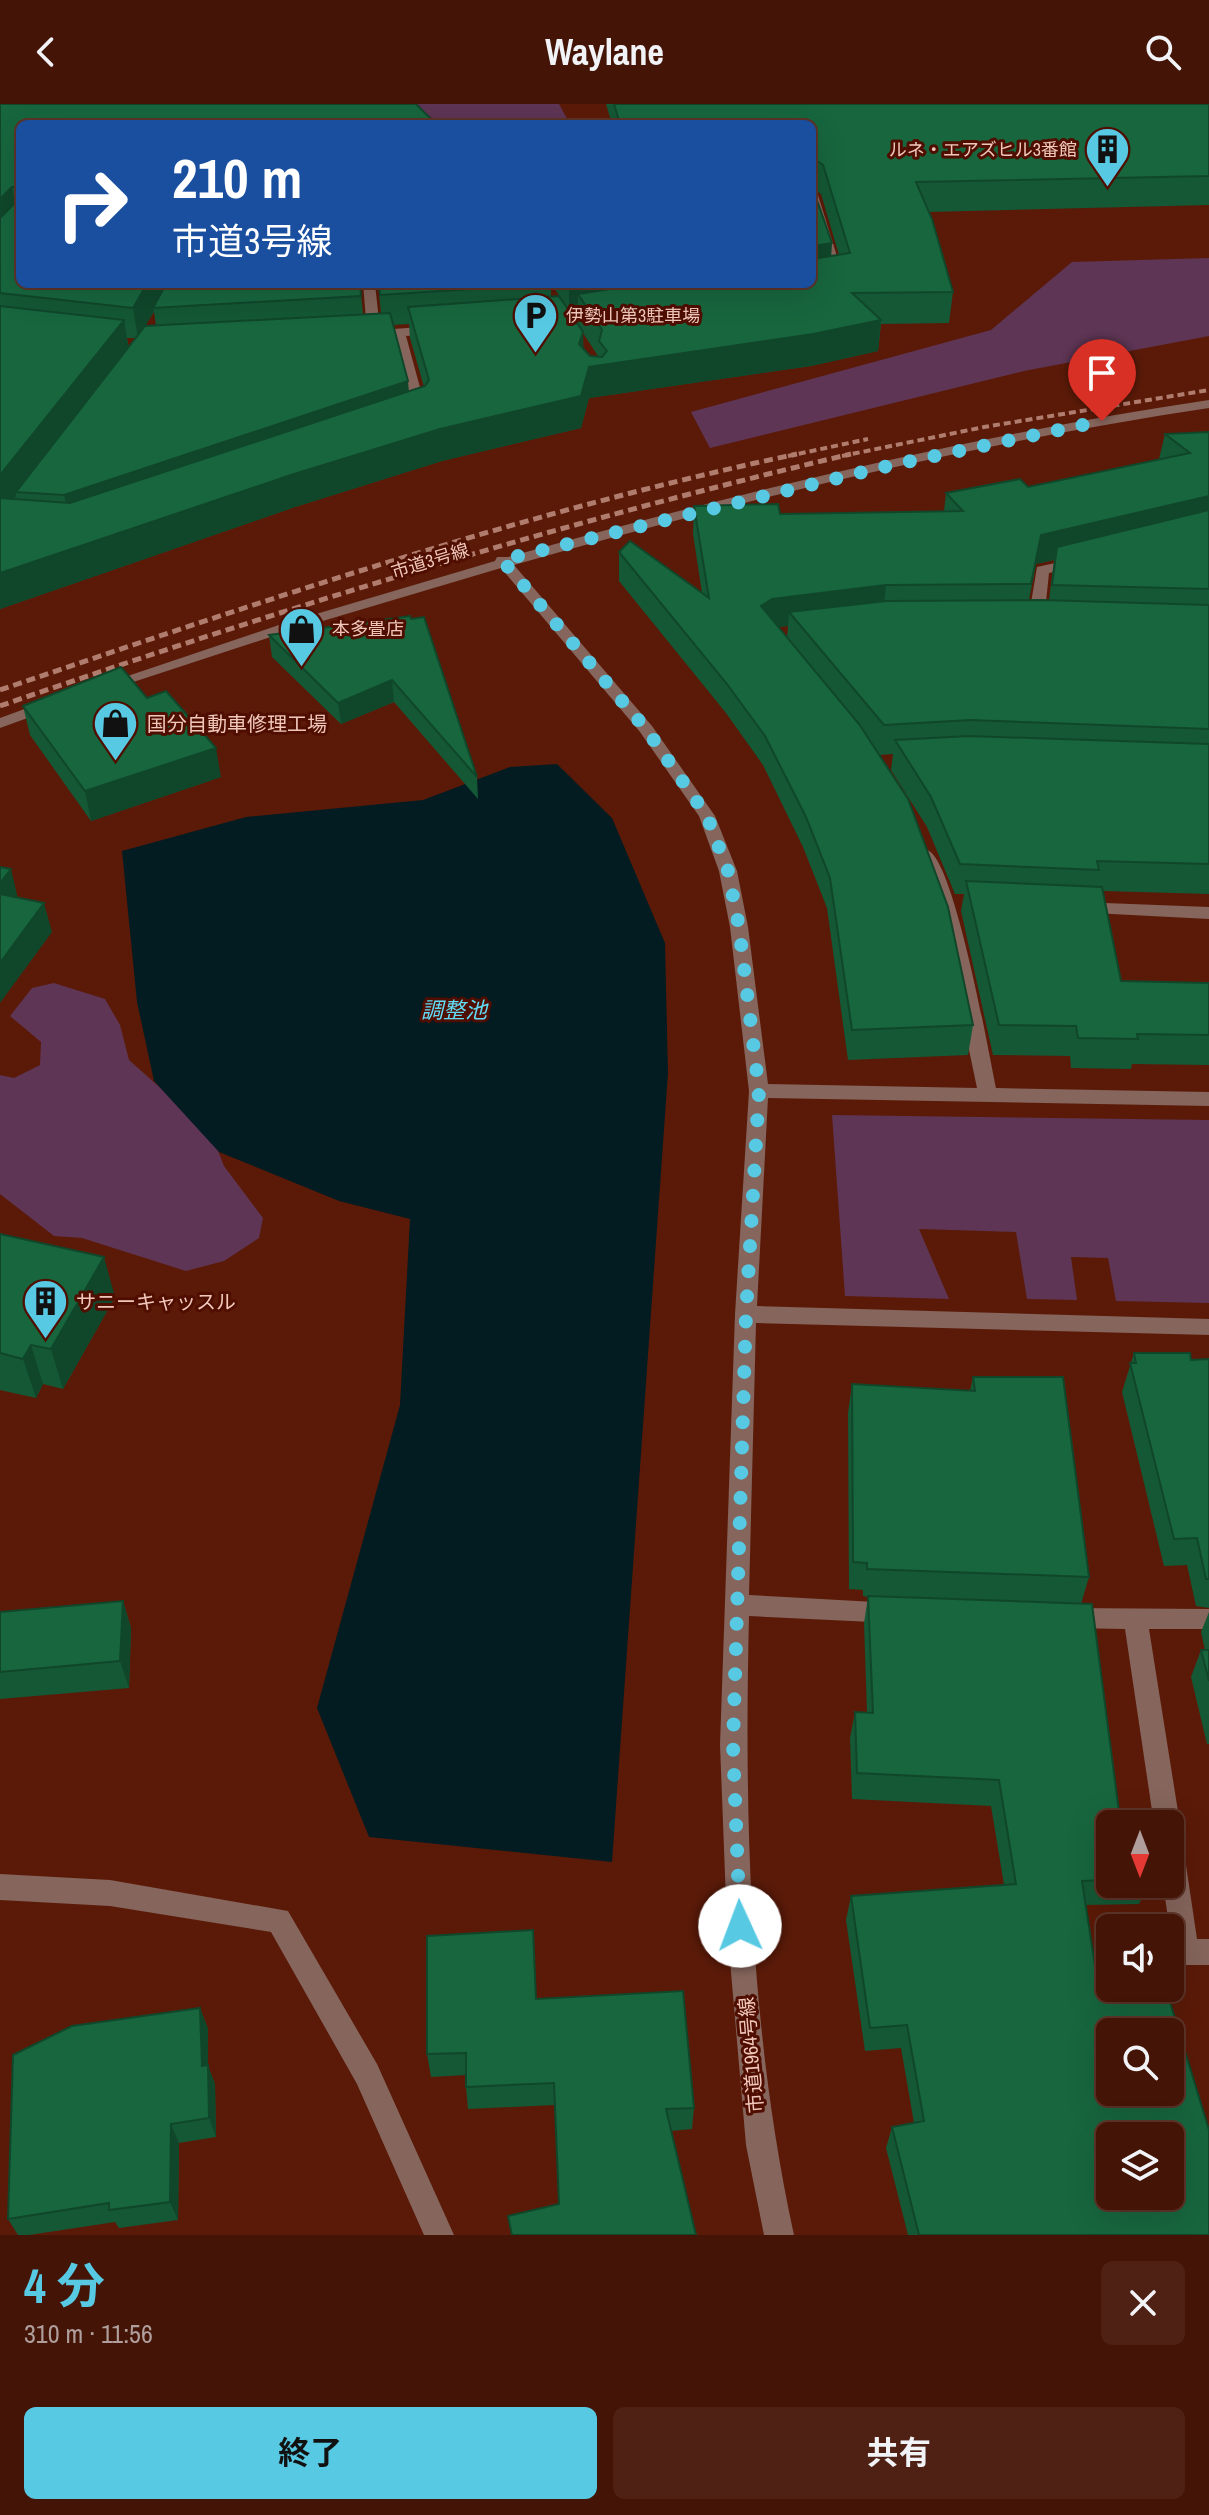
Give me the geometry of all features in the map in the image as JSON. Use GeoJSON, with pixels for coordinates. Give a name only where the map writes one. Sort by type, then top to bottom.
{"type":"FeatureCollection","features":[{"type":"Feature","properties":{"kind":"street"},"geometry":{"type":"LineString","coordinates":[[816,207],[841,279],[816,283]]}},
{"type":"Feature","properties":{"kind":"street"},"geometry":{"type":"LineString","coordinates":[[369,288],[374,334]]}},
{"type":"Feature","properties":{"kind":"street"},"geometry":{"type":"LineString","coordinates":[[358,334],[443,330]]}},
{"type":"Feature","properties":{"kind":"street"},"geometry":{"type":"LineString","coordinates":[[399,332],[421,412],[406,417]]}},
{"type":"Feature","properties":{"kind":"street","name":"市道3号線"},"geometry":{"type":"LineString","coordinates":[[96,689],[253,636],[502,560],[1011,437],[1209,404]]}},
{"type":"Feature","properties":{"kind":"street"},"geometry":{"type":"LineString","coordinates":[[1036,621],[1042,570],[1100,557]]}},
{"type":"Feature","properties":{"kind":"street","name":"市道1964号線"},"geometry":{"type":"LineString","coordinates":[[502,560],[646,729],[707,816],[728,871],[739,927],[759,1091],[746,1314],[733,1745],[740,1926],[760,2145],[779,2235]]}},
{"type":"Feature","properties":{"kind":"street"},"geometry":{"type":"LineString","coordinates":[[0,723],[68,699]]}},
{"type":"Feature","properties":{"kind":"street"},"geometry":{"type":"LineString","coordinates":[[922,844],[955,903],[988,1094]]}},
{"type":"Feature","properties":{"kind":"street"},"geometry":{"type":"LineString","coordinates":[[1055,907],[1209,913]]}},
{"type":"Feature","properties":{"kind":"street"},"geometry":{"type":"LineString","coordinates":[[759,1091],[1209,1099]]}},
{"type":"Feature","properties":{"kind":"street"},"geometry":{"type":"LineString","coordinates":[[746,1314],[1209,1327]]}},
{"type":"Feature","properties":{"kind":"street"},"geometry":{"type":"LineString","coordinates":[[737,1605],[917,1614]]}},
{"type":"Feature","properties":{"kind":"street"},"geometry":{"type":"LineString","coordinates":[[1042,1617],[1209,1619]]}},
{"type":"Feature","properties":{"kind":"street"},"geometry":{"type":"LineString","coordinates":[[1136,1620],[1165,1810]]}},
{"type":"Feature","properties":{"kind":"street"},"geometry":{"type":"LineString","coordinates":[[0,1887],[110,1893],[279,1920],[320,1984],[402,2142],[439,2235]]}},
{"type":"Feature","properties":{"kind":"street"},"geometry":{"type":"LineString","coordinates":[[1184,1898],[1198,1952]]}},
{"type":"Feature","properties":{"kind":"shaded area"},"geometry":{"type":"Polygon","coordinates":[[[412,104],[559,104],[568,120],[435,120],[412,104]]]}},
{"type":"Feature","properties":{"kind":"shaded area"},"geometry":{"type":"Polygon","coordinates":[[[1209,258],[1209,336],[1024,371],[710,448],[691,412],[991,330],[1072,262],[1209,258]]]}},
{"type":"Feature","properties":{"kind":"shaded area"},"geometry":{"type":"Polygon","coordinates":[[[54,983],[105,999],[120,1025],[129,1060],[211,1133],[224,1166],[263,1218],[259,1238],[224,1261],[186,1271],[82,1238],[54,1236],[0,1194],[0,1075],[14,1078],[40,1065],[41,1042],[10,1016],[32,988],[54,983]]]}},
{"type":"Feature","properties":{"kind":"shaded area"},"geometry":{"type":"Polygon","coordinates":[[[832,1115],[1209,1120],[1209,1303],[1116,1301],[1108,1258],[1071,1257],[1077,1300],[1027,1299],[1016,1232],[919,1229],[949,1299],[845,1296],[832,1115]]]}},
{"type":"Feature","properties":{"kind":"water","name":"調整池"},"geometry":{"type":"Polygon","coordinates":[[[557,764],[612,818],[665,943],[668,1073],[612,1862],[369,1837],[317,1708],[400,1405],[410,1219],[339,1201],[219,1152],[154,1081],[137,1002],[122,851],[246,817],[423,800],[510,767],[557,764]]]}},
{"type":"Feature","properties":{"kind":"building"},"geometry":{"type":"Polygon","coordinates":[[[0,104],[416,104],[432,120],[16,120],[16,187],[0,199],[0,104]]]}},
{"type":"Feature","properties":{"kind":"building"},"geometry":{"type":"Polygon","coordinates":[[[614,104],[1209,104],[1209,176],[916,182],[932,219],[953,292],[852,293],[881,320],[813,334],[589,367],[581,396],[440,429],[291,475],[0,573],[0,498],[70,503],[425,386],[429,380],[408,307],[559,296],[583,332],[579,344],[590,356],[602,357],[607,351],[599,341],[602,330],[578,294],[617,288],[816,288],[816,258],[850,253],[823,165],[816,161],[816,120],[619,120],[614,104]]]}},
{"type":"Feature","properties":{"kind":"building"},"geometry":{"type":"Polygon","coordinates":[[[816,197],[832,243],[816,246],[816,197]]]}},
{"type":"Feature","properties":{"kind":"building"},"geometry":{"type":"Polygon","coordinates":[[[16,202],[16,288],[145,288],[133,308],[0,293],[0,218],[16,202]]]}},
{"type":"Feature","properties":{"kind":"building"},"geometry":{"type":"Polygon","coordinates":[[[164,288],[360,288],[361,296],[153,308],[164,288]]]}},
{"type":"Feature","properties":{"kind":"building"},"geometry":{"type":"Polygon","coordinates":[[[379,288],[486,288],[380,295],[379,288]]]}},
{"type":"Feature","properties":{"kind":"building"},"geometry":{"type":"Polygon","coordinates":[[[0,306],[124,320],[0,475],[0,306]]]}},
{"type":"Feature","properties":{"kind":"building"},"geometry":{"type":"Polygon","coordinates":[[[390,313],[408,381],[64,495],[16,492],[145,326],[390,313]]]}},
{"type":"Feature","properties":{"kind":"building"},"geometry":{"type":"Polygon","coordinates":[[[1209,432],[1209,496],[1041,535],[1031,584],[886,585],[772,599],[761,606],[859,724],[908,799],[948,907],[973,1025],[852,1030],[830,878],[806,817],[765,736],[727,684],[619,552],[630,541],[709,598],[694,506],[778,504],[780,514],[963,511],[946,493],[1020,479],[1028,487],[1190,453],[1165,434],[1209,432]]]}},
{"type":"Feature","properties":{"kind":"building"},"geometry":{"type":"Polygon","coordinates":[[[1209,510],[1209,589],[1052,585],[1057,547],[1209,510]]]}},
{"type":"Feature","properties":{"kind":"building"},"geometry":{"type":"Polygon","coordinates":[[[1041,600],[1209,605],[1209,729],[970,720],[884,725],[789,612],[886,601],[1041,600]]]}},
{"type":"Feature","properties":{"kind":"building"},"geometry":{"type":"Polygon","coordinates":[[[410,616],[411,619],[424,617],[477,777],[392,680],[338,703],[269,635],[410,616]]]}},
{"type":"Feature","properties":{"kind":"building"},"geometry":{"type":"Polygon","coordinates":[[[121,667],[147,698],[166,691],[216,748],[85,791],[23,706],[121,667]]]}},
{"type":"Feature","properties":{"kind":"building"},"geometry":{"type":"Polygon","coordinates":[[[969,736],[1209,744],[1209,864],[1097,861],[1099,870],[960,864],[931,797],[895,740],[969,736]]]}},
{"type":"Feature","properties":{"kind":"building"},"geometry":{"type":"Polygon","coordinates":[[[0,867],[11,869],[0,883],[0,867]]]}},
{"type":"Feature","properties":{"kind":"building"},"geometry":{"type":"Polygon","coordinates":[[[966,881],[1102,887],[1121,981],[1209,983],[1209,1035],[1137,1034],[1138,1039],[1078,1038],[1076,1026],[999,1025],[966,881]]]}},
{"type":"Feature","properties":{"kind":"building"},"geometry":{"type":"Polygon","coordinates":[[[0,894],[44,903],[0,963],[0,894]]]}},
{"type":"Feature","properties":{"kind":"building"},"geometry":{"type":"Polygon","coordinates":[[[0,1234],[104,1257],[51,1349],[31,1345],[23,1359],[0,1353],[0,1234]]]}},
{"type":"Feature","properties":{"kind":"building"},"geometry":{"type":"Polygon","coordinates":[[[1134,1353],[1190,1353],[1191,1360],[1209,1359],[1209,1579],[1206,1579],[1197,1538],[1174,1539],[1130,1363],[1136,1363],[1134,1353]]]}},
{"type":"Feature","properties":{"kind":"building"},"geometry":{"type":"Polygon","coordinates":[[[973,1377],[1063,1377],[1089,1577],[867,1569],[867,1563],[853,1562],[852,1384],[975,1391],[973,1377]]]}},
{"type":"Feature","properties":{"kind":"building"},"geometry":{"type":"Polygon","coordinates":[[[868,1596],[1092,1604],[1119,1810],[1096,1810],[1096,1880],[1082,1881],[1096,1972],[1096,2002],[1170,2002],[1175,2018],[1096,2018],[1096,2106],[1184,2106],[1184,2048],[1209,2130],[1209,2235],[919,2235],[892,2127],[924,2121],[907,2025],[870,2028],[851,1896],[1016,1884],[999,1780],[857,1773],[855,1712],[873,1713],[868,1596]]]}},
{"type":"Feature","properties":{"kind":"building"},"geometry":{"type":"Polygon","coordinates":[[[123,1601],[120,1661],[0,1672],[0,1612],[123,1601]]]}},
{"type":"Feature","properties":{"kind":"building"},"geometry":{"type":"Polygon","coordinates":[[[1201,1650],[1209,1650],[1209,1681],[1201,1650]]]}},
{"type":"Feature","properties":{"kind":"building"},"geometry":{"type":"Polygon","coordinates":[[[533,1930],[536,1999],[683,1991],[694,2108],[666,2109],[696,2235],[512,2235],[508,2216],[559,2204],[554,2083],[466,2087],[466,2053],[427,2054],[427,1936],[533,1930]]]}},
{"type":"Feature","properties":{"kind":"building"},"geometry":{"type":"Polygon","coordinates":[[[200,2008],[202,2066],[208,2065],[209,2118],[171,2124],[170,2202],[109,2210],[109,2203],[8,2219],[13,2055],[72,2026],[200,2008]]]}},
{"type":"Feature","properties":{"kind":"railway"},"geometry":{"type":"LineString","coordinates":[[847,455],[984,427],[1209,390]]}},
{"type":"Feature","properties":{"kind":"railway"},"geometry":{"type":"LineString","coordinates":[[791,455],[868,439]]}},
{"type":"Feature","properties":{"kind":"railway"},"geometry":{"type":"LineString","coordinates":[[791,455],[797,454]]}},
{"type":"Feature","properties":{"kind":"railway"},"geometry":{"type":"LineString","coordinates":[[847,455],[851,454]]}},
{"type":"Feature","properties":{"kind":"railway"},"geometry":{"type":"LineString","coordinates":[[0,690],[296,591],[495,530],[595,502],[791,455]]}},
{"type":"Feature","properties":{"kind":"railway"},"geometry":{"type":"LineString","coordinates":[[0,706],[210,635],[422,569],[635,508],[847,455]]}},
{"type":"Feature","properties":{"kind":"railway"},"geometry":{"type":"LineString","coordinates":[[842,456],[847,455]]}},
{"type":"Feature","properties":{"kind":"place","name":"ルネ・エアズヒル3番館"},"geometry":{"type":"Point","coordinates":[1108,189]}},
{"type":"Feature","properties":{"kind":"place","name":"伊勢山第3駐車場"},"geometry":{"type":"Point","coordinates":[535,355]}},
{"type":"Feature","properties":{"kind":"place","name":"本多畳店"},"geometry":{"type":"Point","coordinates":[301,668]}},
{"type":"Feature","properties":{"kind":"place","name":"国分自動車修理工場"},"geometry":{"type":"Point","coordinates":[116,763]}},
{"type":"Feature","properties":{"kind":"place","name":"サニーキャッスル"},"geometry":{"type":"Point","coordinates":[45,1341]}},
{"type":"Feature","properties":{"kind":"route"},"geometry":{"type":"LineString","coordinates":[[740,1926],[733,1745],[746,1314],[759,1091],[739,927],[728,871],[707,816],[646,729],[502,560],[743,499],[1011,437],[1102,421]]}}]}
